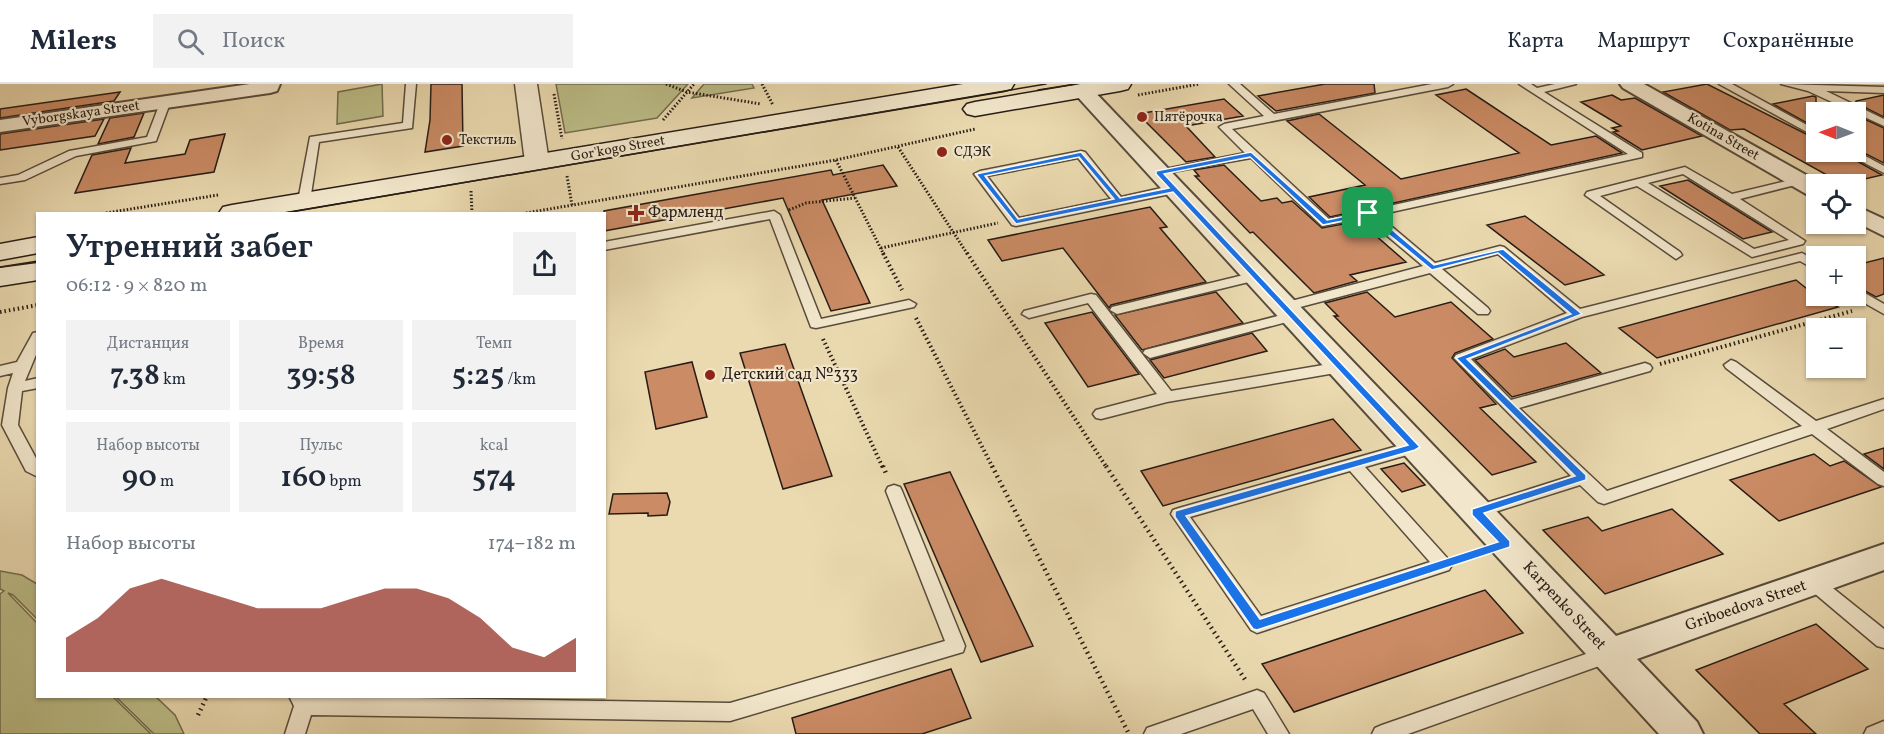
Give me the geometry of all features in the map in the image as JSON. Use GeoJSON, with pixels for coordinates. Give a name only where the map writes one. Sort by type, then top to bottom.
{"type":"FeatureCollection","features":[{"type":"Feature","properties":{"kind":"main road"},"geometry":{"type":"LineString","coordinates":[[526,84],[538,173]]}},
{"type":"Feature","properties":{"kind":"main road","name":"Gor'kogo Street"},"geometry":{"type":"LineString","coordinates":[[371,212],[538,173],[1003,84]]}},
{"type":"Feature","properties":{"kind":"main road","name":"Gor'kogo Street"},"geometry":{"type":"LineString","coordinates":[[238,212],[304,201],[538,173],[1084,92],[1120,84]]}},
{"type":"Feature","properties":{"kind":"main road"},"geometry":{"type":"LineString","coordinates":[[0,252],[36,246]]}},
{"type":"Feature","properties":{"kind":"main road"},"geometry":{"type":"LineString","coordinates":[[0,277],[36,271]]}},
{"type":"Feature","properties":{"kind":"street","name":"Kotina Street"},"geometry":{"type":"LineString","coordinates":[[1637,85],[1806,185]]}},
{"type":"Feature","properties":{"kind":"street","name":"Vyborgskaya Street"},"geometry":{"type":"LineString","coordinates":[[0,126],[270,86]]}},
{"type":"Feature","properties":{"kind":"street","name":"Karpenko Street"},"geometry":{"type":"LineString","coordinates":[[1084,92],[1684,734]]}},
{"type":"Feature","properties":{"kind":"street"},"geometry":{"type":"LineString","coordinates":[[1866,219],[1884,229]]}},
{"type":"Feature","properties":{"kind":"street","name":"Griboedova Street"},"geometry":{"type":"LineString","coordinates":[[1609,654],[1884,557]]}},
{"type":"Feature","properties":{"kind":"lane"},"geometry":{"type":"LineString","coordinates":[[304,201],[314,139],[408,126],[411,84]]}},
{"type":"Feature","properties":{"kind":"lane"},"geometry":{"type":"LineString","coordinates":[[1234,84],[1272,118]]}},
{"type":"Feature","properties":{"kind":"lane"},"geometry":{"type":"LineString","coordinates":[[1448,84],[1224,127],[1326,223],[1638,155],[1524,84]]}},
{"type":"Feature","properties":{"kind":"lane"},"geometry":{"type":"LineString","coordinates":[[1535,91],[1571,84]]}},
{"type":"Feature","properties":{"kind":"lane"},"geometry":{"type":"LineString","coordinates":[[1724,84],[1806,129]]}},
{"type":"Feature","properties":{"kind":"lane"},"geometry":{"type":"LineString","coordinates":[[1786,84],[1884,90]]}},
{"type":"Feature","properties":{"kind":"lane"},"geometry":{"type":"LineString","coordinates":[[1810,86],[1884,123]]}},
{"type":"Feature","properties":{"kind":"lane"},"geometry":{"type":"LineString","coordinates":[[0,181],[21,178],[73,153],[152,139],[165,103]]}},
{"type":"Feature","properties":{"kind":"lane"},"geometry":{"type":"LineString","coordinates":[[1118,200],[1081,154],[980,174],[1016,222],[1118,200],[1167,181],[1251,154]]}},
{"type":"Feature","properties":{"kind":"lane"},"geometry":{"type":"LineString","coordinates":[[1866,161],[1884,170]]}},
{"type":"Feature","properties":{"kind":"lane"},"geometry":{"type":"LineString","coordinates":[[1638,182],[1752,253],[1799,241],[1685,170],[1638,182],[1591,195],[1676,255]]}},
{"type":"Feature","properties":{"kind":"lane"},"geometry":{"type":"LineString","coordinates":[[1730,198],[1806,186]]}},
{"type":"Feature","properties":{"kind":"lane"},"geometry":{"type":"LineString","coordinates":[[1368,213],[1483,311]]}},
{"type":"Feature","properties":{"kind":"lane"},"geometry":{"type":"LineString","coordinates":[[606,246],[774,215],[816,324],[909,304]]}},
{"type":"Feature","properties":{"kind":"lane"},"geometry":{"type":"LineString","coordinates":[[1150,353],[1432,268],[1500,250],[1577,314]]}},
{"type":"Feature","properties":{"kind":"lane"},"geometry":{"type":"LineString","coordinates":[[1806,260],[1802,257],[1577,314],[1461,358],[1604,498],[1811,426],[1884,404]]}},
{"type":"Feature","properties":{"kind":"lane"},"geometry":{"type":"LineString","coordinates":[[1117,310],[1256,276]]}},
{"type":"Feature","properties":{"kind":"lane"},"geometry":{"type":"LineString","coordinates":[[1029,314],[1091,298],[1167,397]]}},
{"type":"Feature","properties":{"kind":"lane"},"geometry":{"type":"LineString","coordinates":[[1866,298],[1880,307]]}},
{"type":"Feature","properties":{"kind":"lane"},"geometry":{"type":"LineString","coordinates":[[35,344],[22,366],[15,388],[10,425],[32,467],[36,470]]}},
{"type":"Feature","properties":{"kind":"lane"},"geometry":{"type":"LineString","coordinates":[[1731,365],[1884,480]]}},
{"type":"Feature","properties":{"kind":"lane"},"geometry":{"type":"LineString","coordinates":[[0,371],[22,366]]}},
{"type":"Feature","properties":{"kind":"lane"},"geometry":{"type":"LineString","coordinates":[[1101,414],[1167,397],[1341,367]]}},
{"type":"Feature","properties":{"kind":"lane"},"geometry":{"type":"LineString","coordinates":[[1508,406],[1645,368]]}},
{"type":"Feature","properties":{"kind":"lane"},"geometry":{"type":"LineString","coordinates":[[15,388],[36,383]]}},
{"type":"Feature","properties":{"kind":"lane"},"geometry":{"type":"LineString","coordinates":[[1353,464],[1443,565],[1257,625],[1179,514],[1353,464],[1415,447]]}},
{"type":"Feature","properties":{"kind":"lane"},"geometry":{"type":"LineString","coordinates":[[1476,512],[1583,478]]}},
{"type":"Feature","properties":{"kind":"lane"},"geometry":{"type":"LineString","coordinates":[[295,734],[301,701],[730,712],[956,646],[894,490]]}},
{"type":"Feature","properties":{"kind":"lane"},"geometry":{"type":"LineString","coordinates":[[1813,582],[1884,640]]}},
{"type":"Feature","properties":{"kind":"lane"},"geometry":{"type":"LineString","coordinates":[[1382,734],[1609,654]]}},
{"type":"Feature","properties":{"kind":"lane"},"geometry":{"type":"LineString","coordinates":[[1154,734],[1257,699],[1279,734]]}},
{"type":"Feature","properties":{"kind":"lane"},"geometry":{"type":"LineString","coordinates":[[1874,734],[1884,730]]}},
{"type":"Feature","properties":{"kind":"path"},"geometry":{"type":"LineString","coordinates":[[552,84],[562,140]]}},
{"type":"Feature","properties":{"kind":"path"},"geometry":{"type":"LineString","coordinates":[[666,84],[687,92],[773,106],[762,84]]}},
{"type":"Feature","properties":{"kind":"path"},"geometry":{"type":"LineString","coordinates":[[660,124],[694,84]]}},
{"type":"Feature","properties":{"kind":"path"},"geometry":{"type":"LineString","coordinates":[[1084,92],[1199,84]]}},
{"type":"Feature","properties":{"kind":"path"},"geometry":{"type":"LineString","coordinates":[[532,212],[836,160],[979,128]]}},
{"type":"Feature","properties":{"kind":"path"},"geometry":{"type":"LineString","coordinates":[[897,147],[1257,699]]}},
{"type":"Feature","properties":{"kind":"path"},"geometry":{"type":"LineString","coordinates":[[836,160],[1129,734]]}},
{"type":"Feature","properties":{"kind":"path"},"geometry":{"type":"LineString","coordinates":[[774,215],[806,203],[855,198]]}},
{"type":"Feature","properties":{"kind":"path"},"geometry":{"type":"LineString","coordinates":[[881,248],[1014,220]]}},
{"type":"Feature","properties":{"kind":"path"},"geometry":{"type":"LineString","coordinates":[[0,312],[36,305]]}},
{"type":"Feature","properties":{"kind":"path"},"geometry":{"type":"LineString","coordinates":[[1645,368],[1880,307]]}},
{"type":"Feature","properties":{"kind":"path"},"geometry":{"type":"LineString","coordinates":[[816,324],[894,490]]}},
{"type":"Feature","properties":{"kind":"path"},"geometry":{"type":"LineString","coordinates":[[1443,565],[1506,544]]}},
{"type":"Feature","properties":{"kind":"path"},"geometry":{"type":"LineString","coordinates":[[198,715],[206,698]]}},
{"type":"Feature","properties":{"kind":"green space"},"geometry":{"type":"Polygon","coordinates":[[[382,84],[383,116],[337,124],[338,92],[382,84]]]}},
{"type":"Feature","properties":{"kind":"green space"},"geometry":{"type":"Polygon","coordinates":[[[556,84],[688,84],[657,118],[565,133],[556,84]]]}},
{"type":"Feature","properties":{"kind":"green space"},"geometry":{"type":"Polygon","coordinates":[[[704,84],[752,84],[754,88],[692,98],[704,84]]]}},
{"type":"Feature","properties":{"kind":"green space"},"geometry":{"type":"Polygon","coordinates":[[[0,571],[22,575],[36,583],[36,618],[13,595],[8,593],[36,622],[36,698],[114,698],[151,734],[0,734],[0,594],[4,591],[0,589],[0,571]]]}},
{"type":"Feature","properties":{"kind":"green space"},"geometry":{"type":"Polygon","coordinates":[[[117,698],[157,698],[175,715],[184,734],[154,734],[117,698]]]}},
{"type":"Feature","properties":{"kind":"building"},"geometry":{"type":"Polygon","coordinates":[[[431,84],[462,84],[463,146],[425,152],[430,120],[431,84]]]}},
{"type":"Feature","properties":{"kind":"building"},"geometry":{"type":"Polygon","coordinates":[[[1325,84],[1374,84],[1375,93],[1276,111],[1258,96],[1325,84]]]}},
{"type":"Feature","properties":{"kind":"building"},"geometry":{"type":"Polygon","coordinates":[[[1707,84],[1806,134],[1806,162],[1859,162],[1882,175],[1866,179],[1866,174],[1825,174],[1744,129],[1730,130],[1663,92],[1707,84]]]}},
{"type":"Feature","properties":{"kind":"building"},"geometry":{"type":"Polygon","coordinates":[[[1466,89],[1551,145],[1596,136],[1622,153],[1330,217],[1309,197],[1365,185],[1287,121],[1319,114],[1401,179],[1519,153],[1436,95],[1466,89]]]}},
{"type":"Feature","properties":{"kind":"building"},"geometry":{"type":"Polygon","coordinates":[[[120,92],[114,101],[0,118],[0,109],[120,92]]]}},
{"type":"Feature","properties":{"kind":"building"},"geometry":{"type":"Polygon","coordinates":[[[1612,95],[1621,100],[1635,98],[1702,136],[1642,150],[1613,132],[1618,131],[1612,128],[1621,126],[1581,102],[1612,95]]]}},
{"type":"Feature","properties":{"kind":"building"},"geometry":{"type":"Polygon","coordinates":[[[1884,95],[1884,117],[1866,108],[1866,102],[1856,101],[1884,95]]]}},
{"type":"Feature","properties":{"kind":"building"},"geometry":{"type":"Polygon","coordinates":[[[1816,97],[1816,102],[1806,102],[1806,122],[1773,104],[1816,97]]]}},
{"type":"Feature","properties":{"kind":"building"},"geometry":{"type":"Polygon","coordinates":[[[1224,99],[1243,116],[1186,126],[1215,157],[1186,162],[1138,114],[1224,99]]]}},
{"type":"Feature","properties":{"kind":"building"},"geometry":{"type":"Polygon","coordinates":[[[144,113],[134,137],[98,144],[110,118],[144,113]]]}},
{"type":"Feature","properties":{"kind":"building"},"geometry":{"type":"Polygon","coordinates":[[[104,119],[95,136],[0,150],[0,134],[104,119]]]}},
{"type":"Feature","properties":{"kind":"building"},"geometry":{"type":"Polygon","coordinates":[[[1866,120],[1884,128],[1884,163],[1866,154],[1866,120]]]}},
{"type":"Feature","properties":{"kind":"building"},"geometry":{"type":"Polygon","coordinates":[[[225,134],[214,172],[75,193],[92,155],[131,148],[125,163],[185,154],[190,140],[225,134]]]}},
{"type":"Feature","properties":{"kind":"building"},"geometry":{"type":"Polygon","coordinates":[[[883,165],[897,186],[822,200],[870,303],[831,311],[783,198],[606,231],[606,212],[604,211],[831,170],[833,175],[883,165]]]}},
{"type":"Feature","properties":{"kind":"building"},"geometry":{"type":"Polygon","coordinates":[[[1224,165],[1261,201],[1277,198],[1282,203],[1292,201],[1322,228],[1359,221],[1406,262],[1350,275],[1357,281],[1314,293],[1253,232],[1250,233],[1195,176],[1199,176],[1194,170],[1224,165]]]}},
{"type":"Feature","properties":{"kind":"building"},"geometry":{"type":"Polygon","coordinates":[[[1688,180],[1772,232],[1743,239],[1660,186],[1688,180]]]}},
{"type":"Feature","properties":{"kind":"building"},"geometry":{"type":"Polygon","coordinates":[[[1150,207],[1167,227],[1160,228],[1206,282],[1111,305],[1109,308],[1063,248],[1002,261],[988,240],[1150,207]]]}},
{"type":"Feature","properties":{"kind":"building"},"geometry":{"type":"Polygon","coordinates":[[[1525,216],[1604,275],[1565,285],[1487,225],[1525,216]]]}},
{"type":"Feature","properties":{"kind":"building"},"geometry":{"type":"Polygon","coordinates":[[[1884,258],[1884,294],[1876,297],[1866,292],[1866,262],[1884,258]]]}},
{"type":"Feature","properties":{"kind":"building"},"geometry":{"type":"Polygon","coordinates":[[[1796,280],[1806,288],[1806,306],[1838,307],[1657,358],[1619,328],[1796,280]]]}},
{"type":"Feature","properties":{"kind":"building"},"geometry":{"type":"Polygon","coordinates":[[[1216,292],[1243,323],[1142,350],[1115,315],[1216,292]]]}},
{"type":"Feature","properties":{"kind":"building"},"geometry":{"type":"Polygon","coordinates":[[[1367,292],[1395,317],[1451,302],[1493,339],[1455,353],[1452,358],[1496,404],[1480,408],[1536,462],[1492,475],[1334,316],[1338,316],[1325,303],[1367,292]]]}},
{"type":"Feature","properties":{"kind":"building"},"geometry":{"type":"Polygon","coordinates":[[[1092,312],[1139,374],[1088,387],[1045,323],[1092,312]]]}},
{"type":"Feature","properties":{"kind":"building"},"geometry":{"type":"Polygon","coordinates":[[[1252,333],[1267,351],[1164,378],[1150,360],[1252,333]]]}},
{"type":"Feature","properties":{"kind":"building"},"geometry":{"type":"Polygon","coordinates":[[[1566,343],[1601,373],[1512,397],[1475,360],[1505,349],[1514,357],[1566,343]]]}},
{"type":"Feature","properties":{"kind":"building"},"geometry":{"type":"Polygon","coordinates":[[[785,344],[832,476],[783,489],[740,353],[785,344]]]}},
{"type":"Feature","properties":{"kind":"building"},"geometry":{"type":"Polygon","coordinates":[[[692,362],[707,417],[656,429],[645,372],[692,362]]]}},
{"type":"Feature","properties":{"kind":"building"},"geometry":{"type":"Polygon","coordinates":[[[1333,419],[1361,450],[1163,506],[1141,471],[1333,419]]]}},
{"type":"Feature","properties":{"kind":"building"},"geometry":{"type":"Polygon","coordinates":[[[1884,448],[1884,469],[1864,454],[1884,448]]]}},
{"type":"Feature","properties":{"kind":"building"},"geometry":{"type":"Polygon","coordinates":[[[1814,454],[1830,466],[1844,461],[1881,487],[1779,521],[1730,480],[1814,454]]]}},
{"type":"Feature","properties":{"kind":"building"},"geometry":{"type":"Polygon","coordinates":[[[1404,463],[1425,485],[1402,492],[1381,469],[1404,463]]]}},
{"type":"Feature","properties":{"kind":"building"},"geometry":{"type":"Polygon","coordinates":[[[950,472],[1033,646],[981,662],[904,484],[950,472]]]}},
{"type":"Feature","properties":{"kind":"building"},"geometry":{"type":"Polygon","coordinates":[[[667,493],[670,502],[667,515],[609,514],[613,494],[667,493]]]}},
{"type":"Feature","properties":{"kind":"building"},"geometry":{"type":"Polygon","coordinates":[[[1672,509],[1723,554],[1605,594],[1543,530],[1588,517],[1602,531],[1672,509]]]}},
{"type":"Feature","properties":{"kind":"building"},"geometry":{"type":"Polygon","coordinates":[[[1485,590],[1523,633],[1294,712],[1262,664],[1485,590]]]}},
{"type":"Feature","properties":{"kind":"building"},"geometry":{"type":"Polygon","coordinates":[[[1816,624],[1868,669],[1784,704],[1816,734],[1760,734],[1696,670],[1816,624]]]}},
{"type":"Feature","properties":{"kind":"building"},"geometry":{"type":"Polygon","coordinates":[[[951,669],[971,718],[922,734],[796,734],[792,718],[951,669]]]}},
{"type":"Feature","properties":{"kind":"tram line"},"geometry":{"type":"LineString","coordinates":[[291,212],[1046,84]]}},
{"type":"Feature","properties":{"kind":"tram line"},"geometry":{"type":"LineString","coordinates":[[1038,90],[1076,84]]}},
{"type":"Feature","properties":{"kind":"tram line"},"geometry":{"type":"LineString","coordinates":[[0,267],[36,261]]}},
{"type":"Feature","properties":{"kind":"place","name":"Пятёрочка"},"geometry":{"type":"Point","coordinates":[1142,117]}},
{"type":"Feature","properties":{"kind":"place","name":"Текстиль"},"geometry":{"type":"Point","coordinates":[447,140]}},
{"type":"Feature","properties":{"kind":"place","name":"СДЭК"},"geometry":{"type":"Point","coordinates":[942,152]}},
{"type":"Feature","properties":{"kind":"place","name":"Фармленд"},"geometry":{"type":"Point","coordinates":[636,213]}},
{"type":"Feature","properties":{"kind":"place","name":"Детский сад №333"},"geometry":{"type":"Point","coordinates":[710,375]}},
{"type":"Feature","properties":{"kind":"route"},"geometry":{"type":"LineString","coordinates":[[1368,213],[1326,223],[1251,154],[1159,173],[1175,189],[1016,222],[980,174],[1081,154],[1118,200],[1175,189],[1415,447],[1179,514],[1257,625],[1506,544],[1476,512],[1583,478],[1461,358],[1577,314],[1500,250],[1432,268],[1368,213]]}}]}
